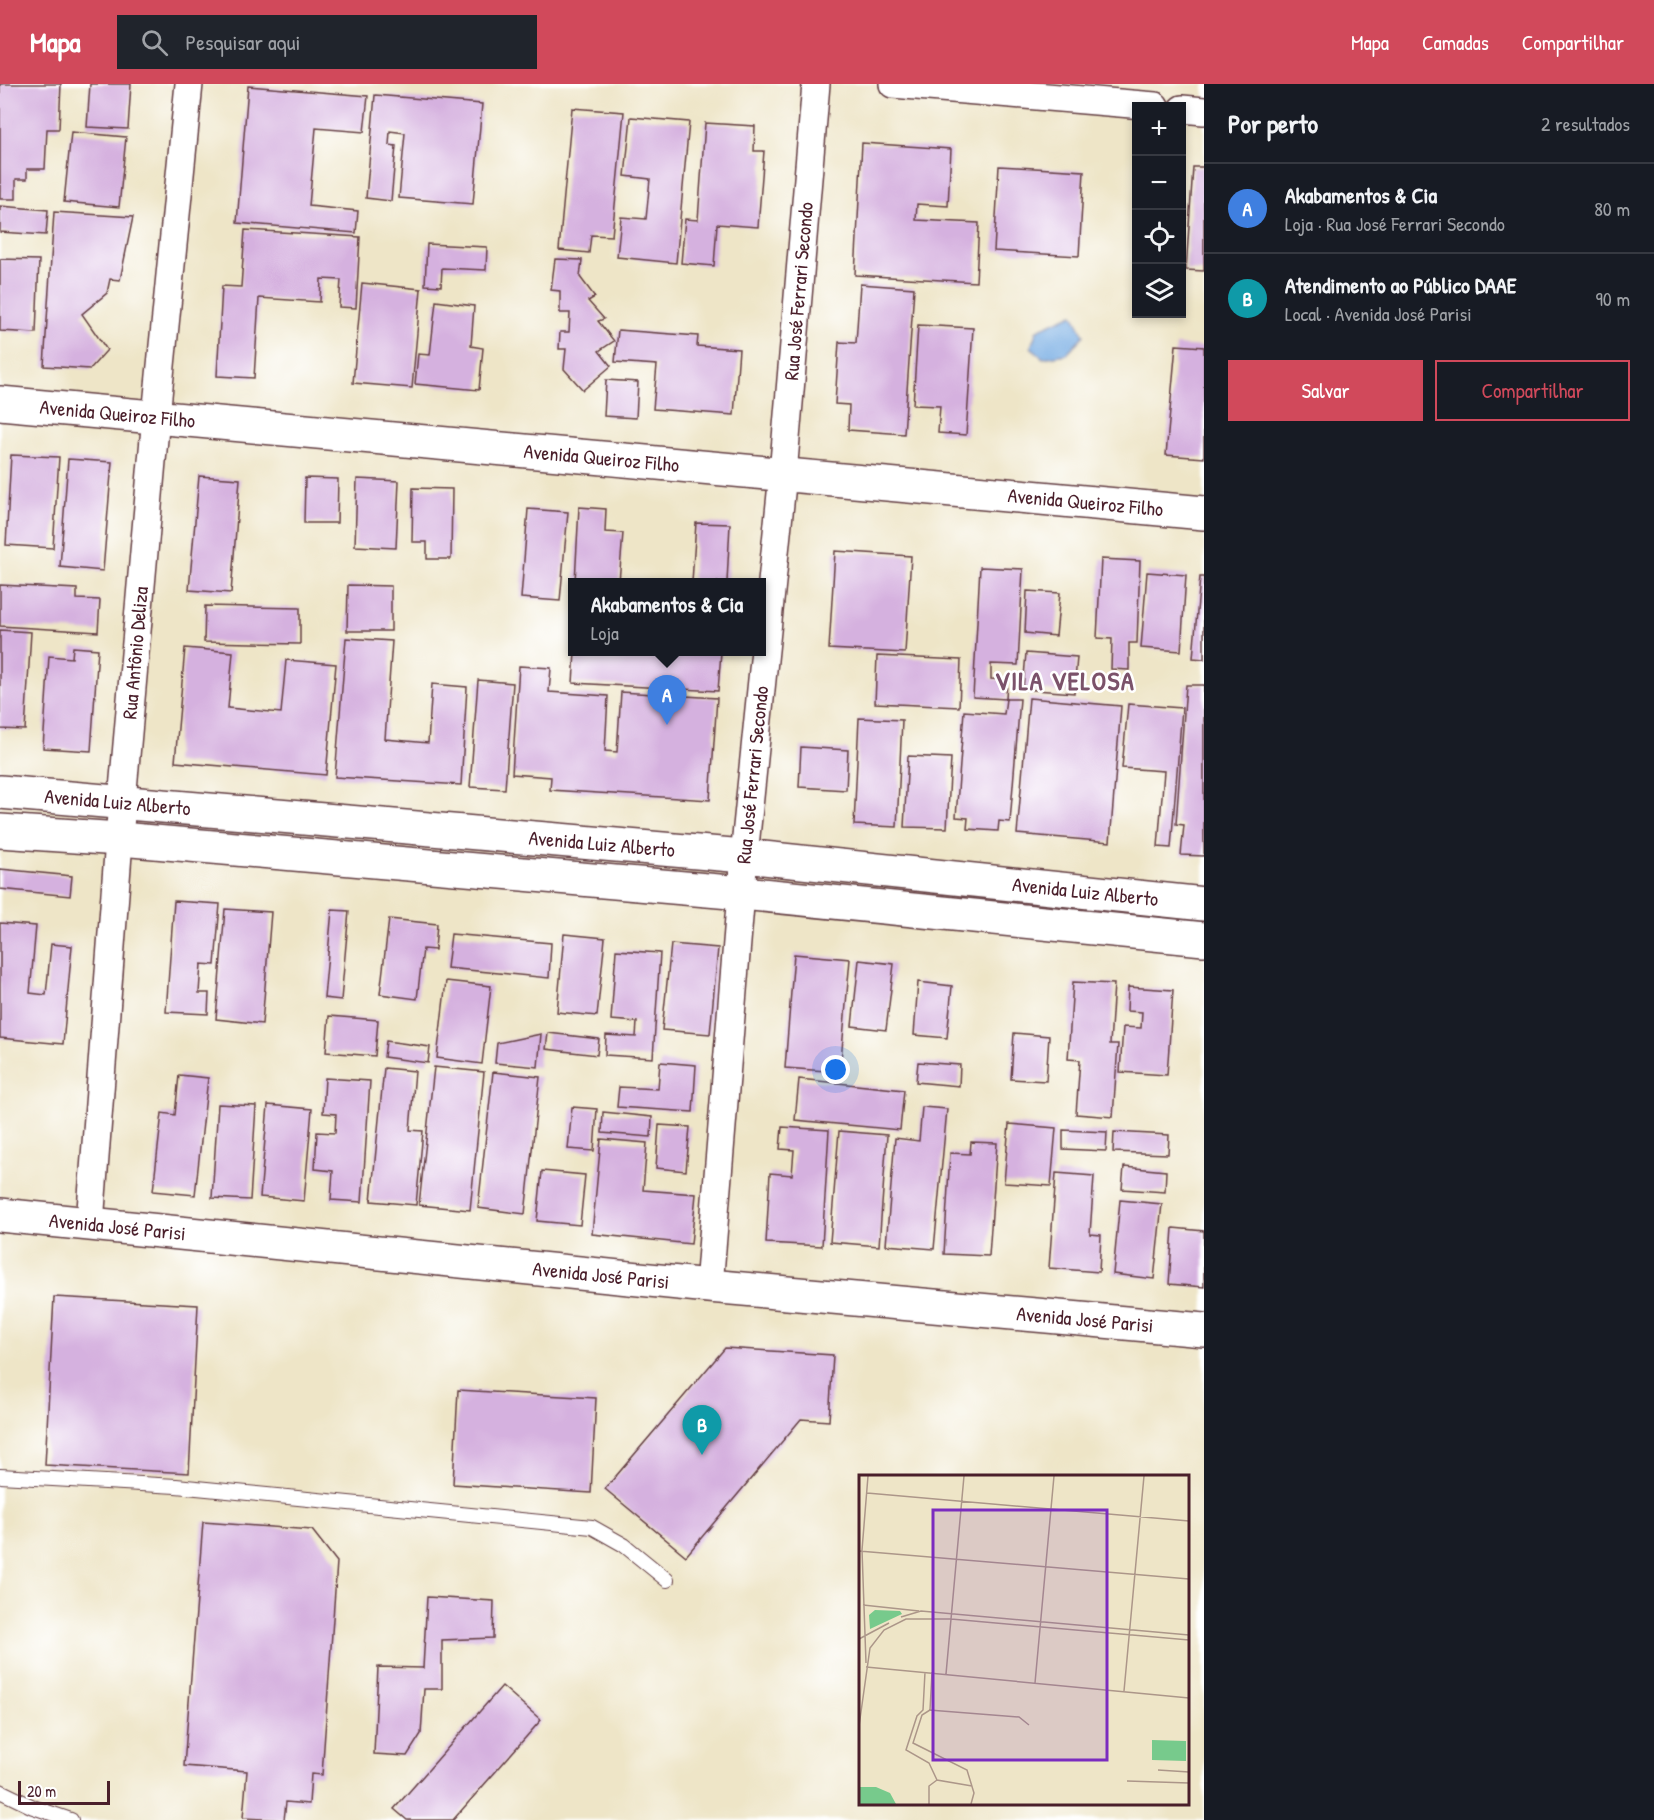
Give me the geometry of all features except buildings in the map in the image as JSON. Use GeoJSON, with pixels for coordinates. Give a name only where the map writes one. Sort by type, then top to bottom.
{"type":"FeatureCollection","features":[{"type":"Feature","properties":{"kind":"street","name":"Rua Antônio Deliza"},"geometry":{"type":"LineString","coordinates":[[90,1223],[122,801],[156,416],[189,84]]}},
{"type":"Feature","properties":{"kind":"street","name":"Rua José Ferrari Secondo"},"geometry":{"type":"LineString","coordinates":[[766,641],[783,474],[816,84]]}},
{"type":"Feature","properties":{"kind":"street"},"geometry":{"type":"LineString","coordinates":[[893,84],[1132,104]]}},
{"type":"Feature","properties":{"kind":"street"},"geometry":{"type":"LineString","coordinates":[[1186,109],[1204,111]]}},
{"type":"Feature","properties":{"kind":"street","name":"Avenida Queiroz Filho"},"geometry":{"type":"LineString","coordinates":[[0,402],[1204,513]]}},
{"type":"Feature","properties":{"kind":"street","name":"Rua José Ferrari Secondo"},"geometry":{"type":"LineString","coordinates":[[709,1286],[744,856],[764,656]]}},
{"type":"Feature","properties":{"kind":"street","name":"Avenida Luiz Alberto"},"geometry":{"type":"LineString","coordinates":[[0,792],[744,856],[1204,904]]}},
{"type":"Feature","properties":{"kind":"street","name":"Avenida Luiz Alberto"},"geometry":{"type":"LineString","coordinates":[[0,831],[120,839],[742,893],[1204,939]]}},
{"type":"Feature","properties":{"kind":"street","name":"Avenida José Parisi"},"geometry":{"type":"LineString","coordinates":[[0,1215],[709,1286],[1204,1330]]}},
{"type":"Feature","properties":{"kind":"lane"},"geometry":{"type":"LineString","coordinates":[[0,1476],[176,1486],[592,1527],[624,1545],[667,1580]]}},
{"type":"Feature","properties":{"kind":"lane"},"geometry":{"type":"LineString","coordinates":[[0,1791],[33,1807],[71,1820]]}},
{"type":"Feature","properties":{"kind":"water"},"geometry":{"type":"Polygon","coordinates":[[[1073,314],[1084,335],[1066,354],[1043,358],[1031,347],[1037,330],[1073,314]]]}},
{"type":"Feature","properties":{"kind":"place","name":"Akabamentos & Cia"},"geometry":{"type":"Point","coordinates":[667,725]}},
{"type":"Feature","properties":{"kind":"place","name":"Atendimento ao Público DAAE"},"geometry":{"type":"Point","coordinates":[702,1455]}},
{"type":"Feature","properties":{"kind":"district","name":"VILA VELOSA"},"geometry":{"type":"Point","coordinates":[1065,681]}}]}
